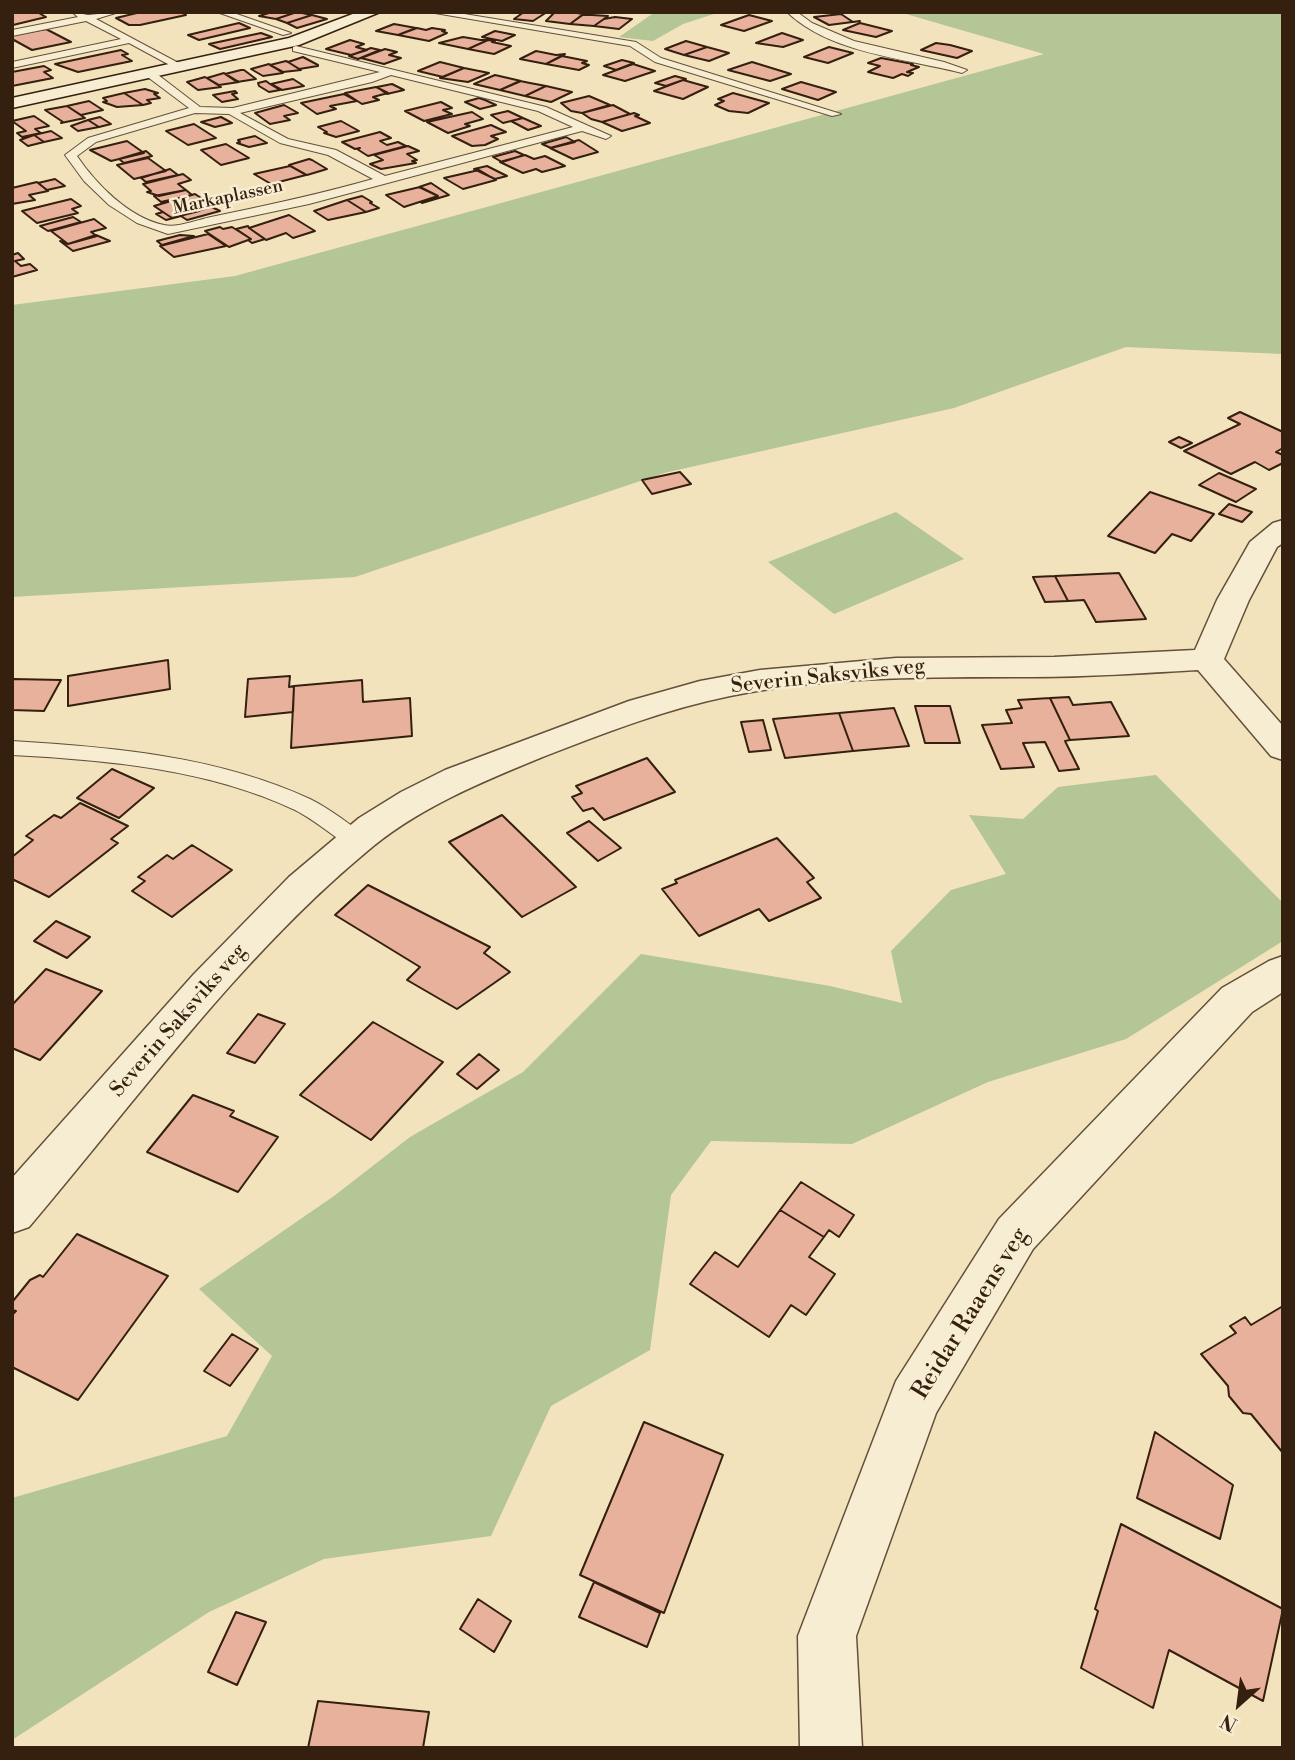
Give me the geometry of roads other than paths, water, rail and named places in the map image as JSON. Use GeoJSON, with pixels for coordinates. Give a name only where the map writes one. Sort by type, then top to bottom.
{"type":"FeatureCollection","features":[{"type":"Feature","properties":{"kind":"street"},"geometry":{"type":"LineString","coordinates":[[12,103],[293,42],[373,12]]}},
{"type":"Feature","properties":{"kind":"street"},"geometry":{"type":"LineString","coordinates":[[1283,529],[1265,542],[1233,600],[1207,660],[1283,748]]}},
{"type":"Feature","properties":{"kind":"street","name":"Severin Saksviks veg"},"geometry":{"type":"LineString","coordinates":[[12,1212],[274,914],[356,840],[391,816],[470,772],[599,722],[682,696],[759,680],[852,671],[967,665],[1034,667],[1207,660]]}},
{"type":"Feature","properties":{"kind":"street","name":"Reidar Raaens veg"},"geometry":{"type":"LineString","coordinates":[[831,1748],[827,1636],[915,1399],[1016,1234],[1237,999],[1283,972]]}},
{"type":"Feature","properties":{"kind":"lane"},"geometry":{"type":"LineString","coordinates":[[76,12],[181,67]]}},
{"type":"Feature","properties":{"kind":"lane"},"geometry":{"type":"LineString","coordinates":[[12,33],[115,12]]}},
{"type":"Feature","properties":{"kind":"lane"},"geometry":{"type":"LineString","coordinates":[[221,12],[286,33]]}},
{"type":"Feature","properties":{"kind":"lane"},"geometry":{"type":"LineString","coordinates":[[433,12],[633,44],[658,60],[836,114]]}},
{"type":"Feature","properties":{"kind":"lane"},"geometry":{"type":"LineString","coordinates":[[483,21],[503,12]]}},
{"type":"Feature","properties":{"kind":"lane"},"geometry":{"type":"LineString","coordinates":[[790,12],[803,22],[833,37],[962,70]]}},
{"type":"Feature","properties":{"kind":"lane"},"geometry":{"type":"LineString","coordinates":[[12,65],[131,40]]}},
{"type":"Feature","properties":{"kind":"lane"},"geometry":{"type":"LineString","coordinates":[[153,52],[174,48]]}},
{"type":"Feature","properties":{"kind":"lane"},"geometry":{"type":"LineString","coordinates":[[296,50],[542,109],[606,136]]}},
{"type":"Feature","properties":{"kind":"lane","name":"Markaplassen"},"geometry":{"type":"LineString","coordinates":[[390,72],[372,79],[233,111],[194,110],[92,140],[71,155],[91,180],[131,216],[155,228],[168,230],[309,201],[583,128]]}},
{"type":"Feature","properties":{"kind":"lane"},"geometry":{"type":"LineString","coordinates":[[149,73],[195,106],[194,110]]}},
{"type":"Feature","properties":{"kind":"lane"},"geometry":{"type":"LineString","coordinates":[[233,111],[284,141],[332,152],[383,180]]}},
{"type":"Feature","properties":{"kind":"lane"},"geometry":{"type":"LineString","coordinates":[[12,748],[64,751],[216,772],[304,805],[356,840]]}}]}
